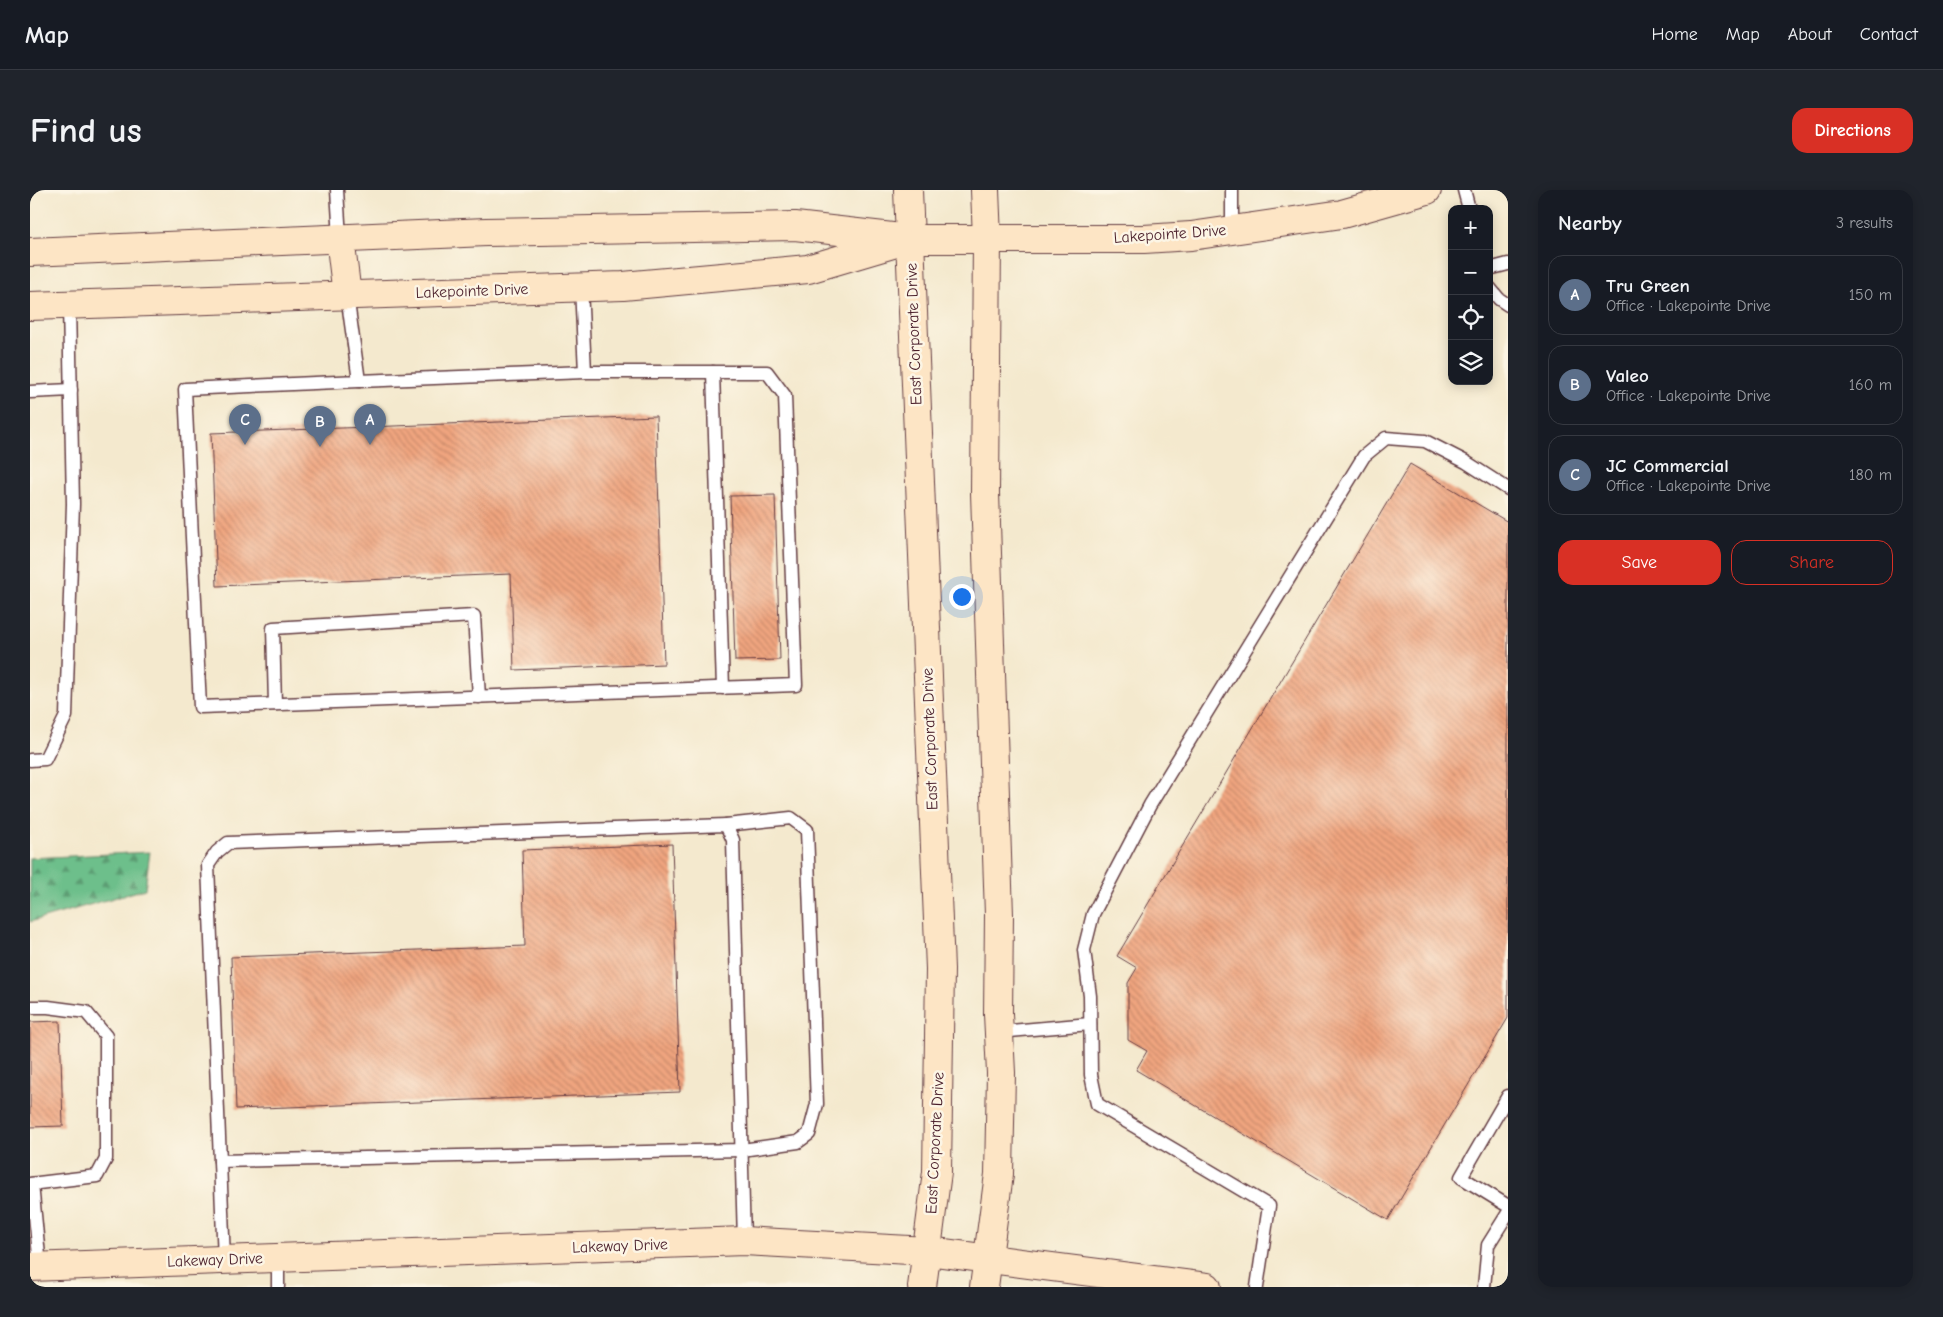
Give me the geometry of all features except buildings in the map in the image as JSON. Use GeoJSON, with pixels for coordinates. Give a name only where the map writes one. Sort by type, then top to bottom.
{"type":"FeatureCollection","features":[{"type":"Feature","properties":{"kind":"street","name":"East Corporate Drive"},"geometry":{"type":"LineString","coordinates":[[908,190],[940,968],[937,1172],[922,1287]]}},
{"type":"Feature","properties":{"kind":"street"},"geometry":{"type":"LineString","coordinates":[[984,190],[987,239],[985,493],[999,915],[1001,1073],[999,1174],[984,1287]]}},
{"type":"Feature","properties":{"kind":"street","name":"Lakepointe Drive"},"geometry":{"type":"LineString","coordinates":[[30,252],[486,232],[795,226],[910,239],[1144,239],[1191,236],[1342,214],[1426,190]]}},
{"type":"Feature","properties":{"kind":"street"},"geometry":{"type":"LineString","coordinates":[[340,238],[347,296]]}},
{"type":"Feature","properties":{"kind":"street","name":"Lakepointe Drive"},"geometry":{"type":"LineString","coordinates":[[30,306],[623,286],[808,269],[910,239]]}},
{"type":"Feature","properties":{"kind":"street","name":"Lakeway Drive"},"geometry":{"type":"LineString","coordinates":[[35,1267],[744,1241],[928,1251],[1208,1287]]}},
{"type":"Feature","properties":{"kind":"lane"},"geometry":{"type":"LineString","coordinates":[[338,190],[340,238]]}},
{"type":"Feature","properties":{"kind":"lane"},"geometry":{"type":"LineString","coordinates":[[1232,190],[1232,230]]}},
{"type":"Feature","properties":{"kind":"lane"},"geometry":{"type":"LineString","coordinates":[[1464,190],[1467,205]]}},
{"type":"Feature","properties":{"kind":"lane"},"geometry":{"type":"LineString","coordinates":[[1493,268],[1508,264]]}},
{"type":"Feature","properties":{"kind":"lane"},"geometry":{"type":"LineString","coordinates":[[581,287],[585,372]]}},
{"type":"Feature","properties":{"kind":"lane"},"geometry":{"type":"LineString","coordinates":[[1493,292],[1508,305]]}},
{"type":"Feature","properties":{"kind":"lane"},"geometry":{"type":"LineString","coordinates":[[347,296],[359,381]]}},
{"type":"Feature","properties":{"kind":"lane"},"geometry":{"type":"LineString","coordinates":[[30,760],[46,759],[66,716],[73,504],[69,305]]}},
{"type":"Feature","properties":{"kind":"lane"},"geometry":{"type":"LineString","coordinates":[[585,372],[767,372],[785,396],[796,685],[200,707],[185,389],[585,372]]}},
{"type":"Feature","properties":{"kind":"lane"},"geometry":{"type":"LineString","coordinates":[[713,372],[723,688]]}},
{"type":"Feature","properties":{"kind":"lane"},"geometry":{"type":"LineString","coordinates":[[30,392],[71,390]]}},
{"type":"Feature","properties":{"kind":"lane"},"geometry":{"type":"LineString","coordinates":[[1257,1287],[1269,1206],[1097,1104],[1091,1075],[1090,996],[1084,950],[1093,914],[1150,805],[1364,456],[1386,438],[1424,441],[1466,462],[1508,489]]}},
{"type":"Feature","properties":{"kind":"lane"},"geometry":{"type":"LineString","coordinates":[[274,704],[273,628],[474,616],[480,698]]}},
{"type":"Feature","properties":{"kind":"lane"},"geometry":{"type":"LineString","coordinates":[[220,1161],[742,1150],[798,1142],[809,1134],[817,1104],[807,830],[791,818],[726,825],[228,843],[217,852],[208,865],[224,1260]]}},
{"type":"Feature","properties":{"kind":"lane"},"geometry":{"type":"LineString","coordinates":[[726,825],[733,840],[744,1241]]}},
{"type":"Feature","properties":{"kind":"lane"},"geometry":{"type":"LineString","coordinates":[[30,1007],[48,1007],[86,1012],[106,1036],[106,1159],[97,1176],[31,1184],[35,1267]]}},
{"type":"Feature","properties":{"kind":"lane"},"geometry":{"type":"LineString","coordinates":[[999,1032],[1090,1024]]}},
{"type":"Feature","properties":{"kind":"lane"},"geometry":{"type":"LineString","coordinates":[[1508,1096],[1461,1177],[1508,1206]]}},
{"type":"Feature","properties":{"kind":"lane"},"geometry":{"type":"LineString","coordinates":[[1484,1287],[1488,1245],[1508,1212]]}},
{"type":"Feature","properties":{"kind":"lane"},"geometry":{"type":"LineString","coordinates":[[278,1258],[278,1287]]}},
{"type":"Feature","properties":{"kind":"green space"},"geometry":{"type":"Polygon","coordinates":[[[150,852],[145,889],[30,922],[30,858],[150,852]]]}},
{"type":"Feature","properties":{"kind":"place","name":"JC Commercial"},"geometry":{"type":"Point","coordinates":[245,445]}},
{"type":"Feature","properties":{"kind":"place","name":"Tru Green"},"geometry":{"type":"Point","coordinates":[370,445]}},
{"type":"Feature","properties":{"kind":"place","name":"Valeo"},"geometry":{"type":"Point","coordinates":[320,447]}}]}
